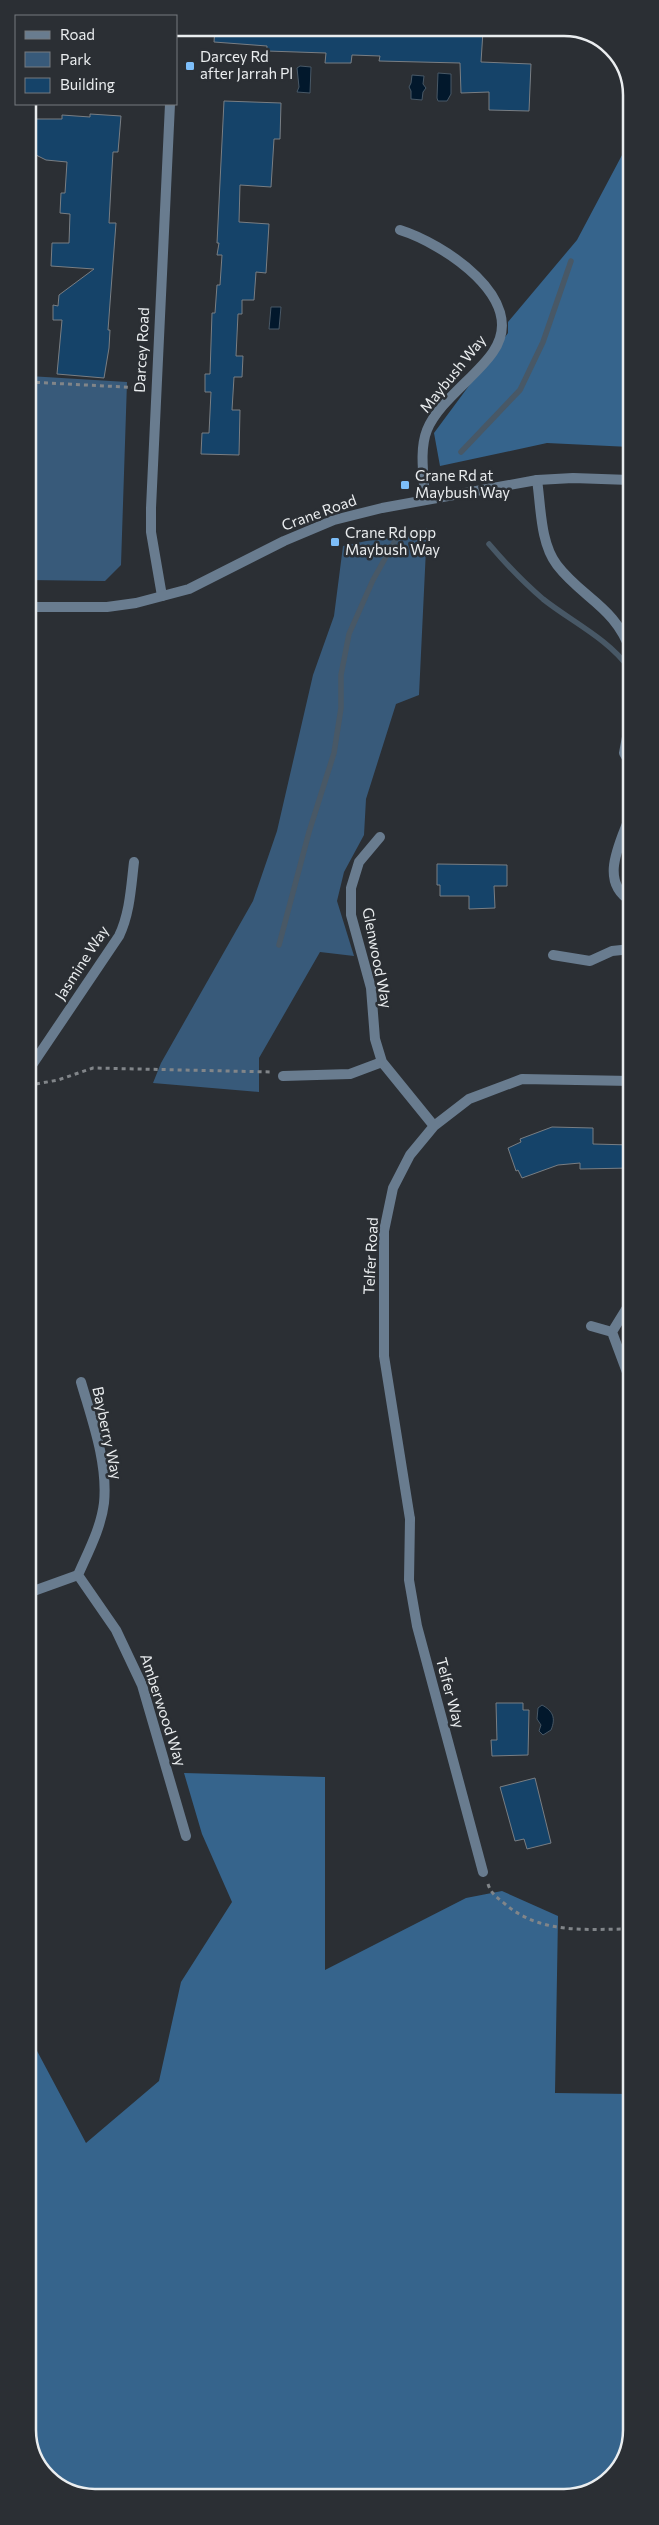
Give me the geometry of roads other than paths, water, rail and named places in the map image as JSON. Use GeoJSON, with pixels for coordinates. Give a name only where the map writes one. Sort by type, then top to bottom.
{"type":"FeatureCollection","features":[{"type":"Feature","properties":{"kind":"street","name":"Darcey Road"},"geometry":{"type":"LineString","coordinates":[[162,596],[151,532],[155,389],[170,105]]}},
{"type":"Feature","properties":{"kind":"street","name":"Maybush Way"},"geometry":{"type":"LineString","coordinates":[[400,230],[421,236],[440,247],[480,278],[495,301],[502,337],[493,353],[451,397],[427,430],[424,451],[425,498]]}},
{"type":"Feature","properties":{"kind":"street","name":"Crane Road"},"geometry":{"type":"LineString","coordinates":[[36,607],[107,607],[136,603],[189,589],[284,541],[334,520],[425,498],[537,480],[573,478],[623,480]]}},
{"type":"Feature","properties":{"kind":"street"},"geometry":{"type":"LineString","coordinates":[[537,480],[548,548],[556,565],[613,617],[623,632]]}},
{"type":"Feature","properties":{"kind":"street"},"geometry":{"type":"LineString","coordinates":[[623,836],[613,864],[612,875],[617,887],[623,893]]}},
{"type":"Feature","properties":{"kind":"street","name":"Glenwood Way"},"geometry":{"type":"LineString","coordinates":[[380,837],[359,862],[351,888],[351,915],[371,988],[375,1039],[382,1062],[434,1126]]}},
{"type":"Feature","properties":{"kind":"street","name":"Jasmine Way"},"geometry":{"type":"LineString","coordinates":[[36,1059],[119,936],[126,922],[134,862]]}},
{"type":"Feature","properties":{"kind":"street"},"geometry":{"type":"LineString","coordinates":[[553,956],[590,961],[612,952],[623,950]]}},
{"type":"Feature","properties":{"kind":"street"},"geometry":{"type":"LineString","coordinates":[[283,1076],[350,1074],[382,1062]]}},
{"type":"Feature","properties":{"kind":"street","name":"Telfer Road"},"geometry":{"type":"LineString","coordinates":[[410,1519],[384,1356],[384,1231],[393,1188],[410,1154],[434,1126],[470,1099],[522,1079],[623,1081]]}},
{"type":"Feature","properties":{"kind":"street"},"geometry":{"type":"LineString","coordinates":[[612,1332],[623,1314]]}},
{"type":"Feature","properties":{"kind":"street"},"geometry":{"type":"LineString","coordinates":[[591,1326],[612,1332]]}},
{"type":"Feature","properties":{"kind":"street"},"geometry":{"type":"LineString","coordinates":[[612,1332],[623,1362]]}},
{"type":"Feature","properties":{"kind":"street","name":"Bayberry Way"},"geometry":{"type":"LineString","coordinates":[[78,1575],[100,1522],[104,1503],[104,1480],[93,1424],[81,1382]]}},
{"type":"Feature","properties":{"kind":"street","name":"Telfer Way"},"geometry":{"type":"LineString","coordinates":[[410,1519],[408,1580],[417,1626],[483,1872]]}},
{"type":"Feature","properties":{"kind":"street"},"geometry":{"type":"LineString","coordinates":[[36,1590],[78,1575]]}},
{"type":"Feature","properties":{"kind":"street","name":"Amberwood Way"},"geometry":{"type":"LineString","coordinates":[[78,1575],[116,1630],[142,1685],[186,1836]]}},
{"type":"Feature","properties":{"kind":"waterway"},"geometry":{"type":"LineString","coordinates":[[461,452],[520,390],[543,342],[571,261]]}},
{"type":"Feature","properties":{"kind":"waterway"},"geometry":{"type":"LineString","coordinates":[[279,945],[309,832],[334,753],[341,708],[341,675],[349,634],[373,580],[396,539]]}},
{"type":"Feature","properties":{"kind":"waterway"},"geometry":{"type":"LineString","coordinates":[[489,544],[536,593],[600,639],[623,661]]}},
{"type":"Feature","properties":{"kind":"place","name":"Darcey Rd after Jarrah Pl"},"geometry":{"type":"Point","coordinates":[190,66]}},
{"type":"Feature","properties":{"kind":"place","name":"Crane Rd at Maybush Way"},"geometry":{"type":"Point","coordinates":[405,485]}},
{"type":"Feature","properties":{"kind":"place","name":"Crane Rd opp Maybush Way"},"geometry":{"type":"Point","coordinates":[335,542]}}]}
